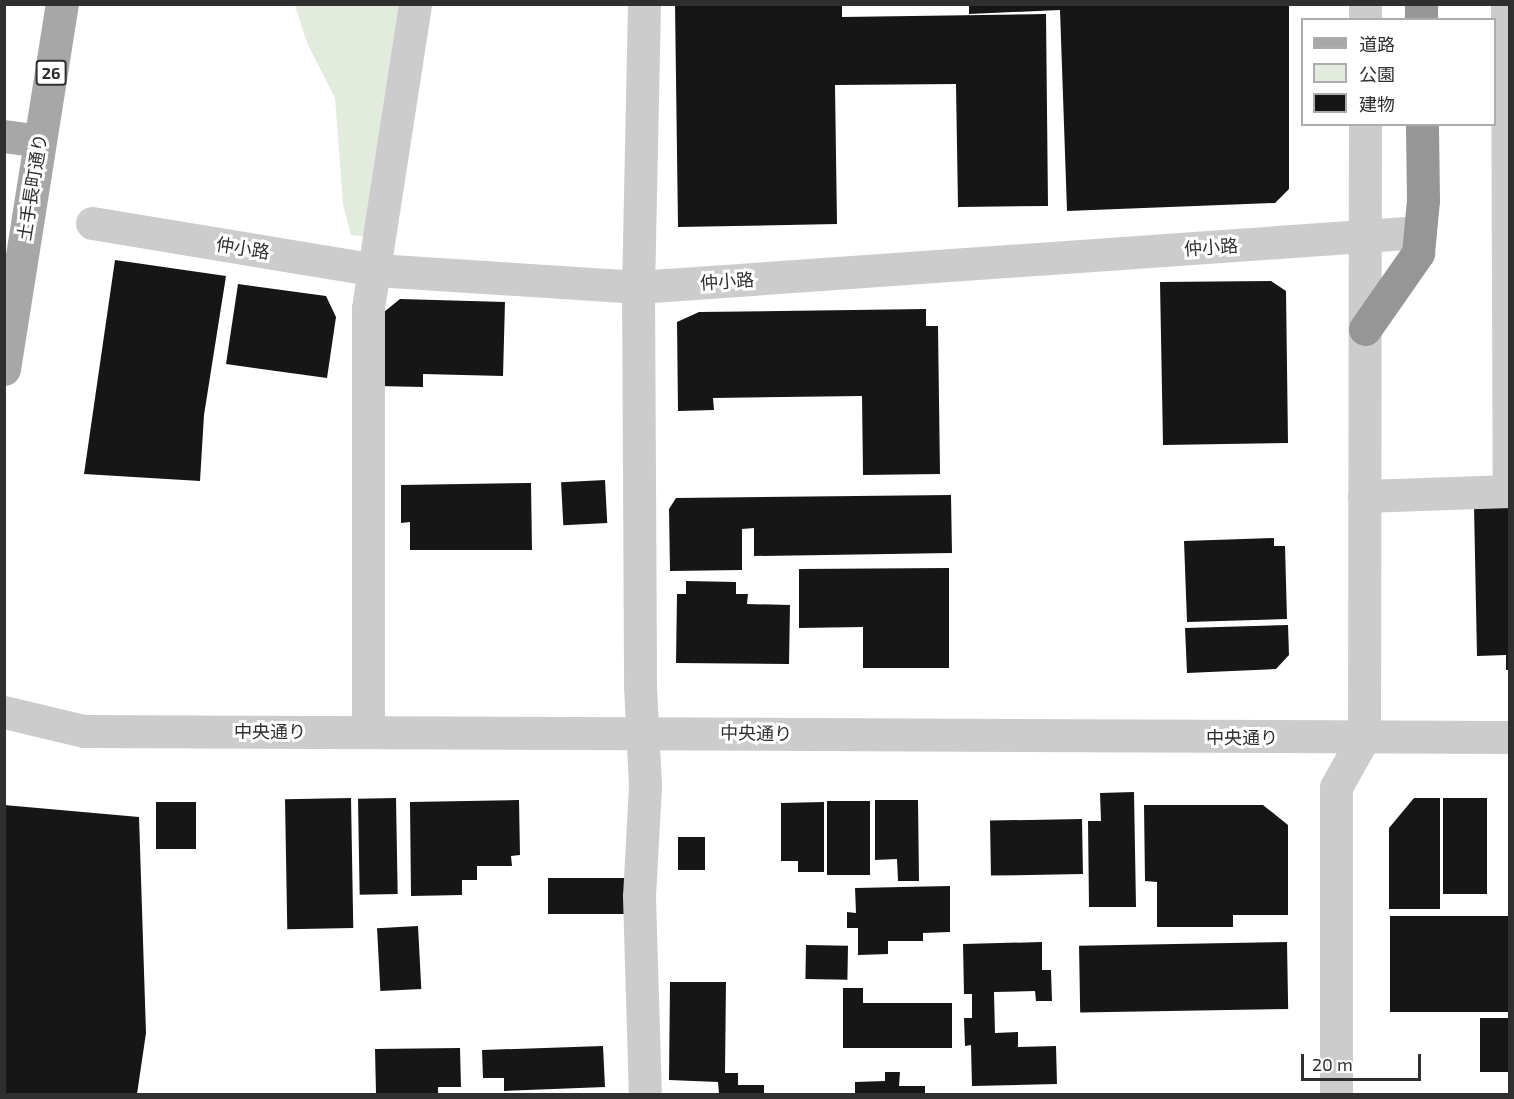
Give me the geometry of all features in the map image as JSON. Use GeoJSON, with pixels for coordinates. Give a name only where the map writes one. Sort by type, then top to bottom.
{"type":"FeatureCollection","features":[{"type":"Feature","properties":{"kind":"highway"},"geometry":{"type":"LineString","coordinates":[[1365,329],[1418,253],[1422,126]]}},
{"type":"Feature","properties":{"kind":"main road","name":"土手長町通り"},"geometry":{"type":"LineString","coordinates":[[4,369],[62,4]]}},
{"type":"Feature","properties":{"kind":"main road"},"geometry":{"type":"LineString","coordinates":[[4,136],[39,141]]}},
{"type":"Feature","properties":{"kind":"street"},"geometry":{"type":"LineString","coordinates":[[368,730],[368,308],[376,270],[415,4]]}},
{"type":"Feature","properties":{"kind":"street"},"geometry":{"type":"LineString","coordinates":[[644,4],[639,287],[645,786],[639,896],[645,1095]]}},
{"type":"Feature","properties":{"kind":"street"},"geometry":{"type":"LineString","coordinates":[[1365,496],[1509,491],[1507,4]]}},
{"type":"Feature","properties":{"kind":"street"},"geometry":{"type":"LineString","coordinates":[[1336,1095],[1336,787],[1364,737],[1365,126]]}},
{"type":"Feature","properties":{"kind":"street","name":"仲小路"},"geometry":{"type":"LineString","coordinates":[[92,223],[376,270],[639,287],[1420,232]]}},
{"type":"Feature","properties":{"kind":"street","name":"中央通り"},"geometry":{"type":"LineString","coordinates":[[4,712],[84,731],[368,730],[1509,737]]}},
{"type":"Feature","properties":{"kind":"green space"},"geometry":{"type":"Polygon","coordinates":[[[295,5],[408,5],[374,237],[351,235],[343,205],[335,98],[307,43],[295,5]]]}},
{"type":"Feature","properties":{"kind":"building"},"geometry":{"type":"Polygon","coordinates":[[[675,4],[842,4],[842,17],[1046,14],[1048,206],[958,207],[956,84],[835,85],[837,224],[678,227],[675,4]]]}},
{"type":"Feature","properties":{"kind":"building"},"geometry":{"type":"Polygon","coordinates":[[[969,4],[1289,4],[1289,189],[1275,203],[1067,211],[1060,10],[969,14],[969,4]]]}},
{"type":"Feature","properties":{"kind":"building"},"geometry":{"type":"Polygon","coordinates":[[[115,260],[226,276],[204,415],[200,481],[84,474],[115,260]]]}},
{"type":"Feature","properties":{"kind":"building"},"geometry":{"type":"Polygon","coordinates":[[[1271,281],[1286,291],[1288,443],[1163,445],[1160,282],[1271,281]]]}},
{"type":"Feature","properties":{"kind":"building"},"geometry":{"type":"Polygon","coordinates":[[[238,284],[326,296],[336,317],[327,378],[226,364],[238,284]]]}},
{"type":"Feature","properties":{"kind":"building"},"geometry":{"type":"Polygon","coordinates":[[[400,299],[505,302],[503,376],[423,374],[423,387],[377,386],[379,316],[400,299]]]}},
{"type":"Feature","properties":{"kind":"building"},"geometry":{"type":"Polygon","coordinates":[[[926,309],[926,326],[938,326],[940,474],[863,475],[862,396],[713,398],[714,410],[678,411],[677,322],[699,312],[926,309]]]}},
{"type":"Feature","properties":{"kind":"building"},"geometry":{"type":"Polygon","coordinates":[[[605,480],[607,523],[563,525],[561,482],[605,480]]]}},
{"type":"Feature","properties":{"kind":"building"},"geometry":{"type":"Polygon","coordinates":[[[531,483],[532,550],[410,550],[410,522],[401,523],[401,485],[531,483]]]}},
{"type":"Feature","properties":{"kind":"building"},"geometry":{"type":"Polygon","coordinates":[[[951,495],[952,553],[754,556],[754,528],[742,529],[742,570],[670,571],[669,509],[676,498],[951,495]]]}},
{"type":"Feature","properties":{"kind":"building"},"geometry":{"type":"Polygon","coordinates":[[[1474,506],[1510,506],[1510,670],[1506,670],[1506,655],[1477,656],[1474,506]]]}},
{"type":"Feature","properties":{"kind":"building"},"geometry":{"type":"Polygon","coordinates":[[[1274,538],[1274,546],[1285,546],[1287,619],[1187,622],[1184,541],[1274,538]]]}},
{"type":"Feature","properties":{"kind":"building"},"geometry":{"type":"Polygon","coordinates":[[[949,568],[949,668],[863,668],[863,627],[799,628],[799,569],[949,568]]]}},
{"type":"Feature","properties":{"kind":"building"},"geometry":{"type":"Polygon","coordinates":[[[686,581],[736,582],[736,594],[748,594],[747,604],[790,605],[789,664],[676,663],[677,594],[686,594],[686,581]]]}},
{"type":"Feature","properties":{"kind":"building"},"geometry":{"type":"Polygon","coordinates":[[[1288,625],[1289,655],[1276,669],[1187,673],[1185,628],[1288,625]]]}},
{"type":"Feature","properties":{"kind":"building"},"geometry":{"type":"Polygon","coordinates":[[[1134,792],[1136,907],[1089,907],[1088,821],[1101,821],[1100,793],[1134,792]]]}},
{"type":"Feature","properties":{"kind":"building"},"geometry":{"type":"Polygon","coordinates":[[[351,798],[353,928],[287,929],[285,799],[351,798]]]}},
{"type":"Feature","properties":{"kind":"building"},"geometry":{"type":"Polygon","coordinates":[[[396,798],[398,894],[360,895],[358,799],[396,798]]]}},
{"type":"Feature","properties":{"kind":"building"},"geometry":{"type":"Polygon","coordinates":[[[1414,798],[1440,798],[1440,909],[1389,909],[1389,828],[1414,798]]]}},
{"type":"Feature","properties":{"kind":"building"},"geometry":{"type":"Polygon","coordinates":[[[1443,798],[1487,798],[1487,894],[1443,894],[1443,798]]]}},
{"type":"Feature","properties":{"kind":"building"},"geometry":{"type":"Polygon","coordinates":[[[519,800],[520,855],[511,856],[512,866],[477,866],[477,880],[462,880],[462,895],[411,896],[410,802],[519,800]]]}},
{"type":"Feature","properties":{"kind":"building"},"geometry":{"type":"Polygon","coordinates":[[[875,800],[918,800],[919,881],[898,881],[897,859],[875,860],[875,800]]]}},
{"type":"Feature","properties":{"kind":"building"},"geometry":{"type":"Polygon","coordinates":[[[827,801],[870,801],[870,875],[827,875],[827,801]]]}},
{"type":"Feature","properties":{"kind":"building"},"geometry":{"type":"Polygon","coordinates":[[[156,802],[196,802],[196,849],[156,849],[156,802]]]}},
{"type":"Feature","properties":{"kind":"building"},"geometry":{"type":"Polygon","coordinates":[[[824,802],[824,872],[798,872],[798,861],[781,861],[781,803],[824,802]]]}},
{"type":"Feature","properties":{"kind":"building"},"geometry":{"type":"Polygon","coordinates":[[[4,805],[139,817],[146,1033],[137,1094],[4,1094],[4,805]]]}},
{"type":"Feature","properties":{"kind":"building"},"geometry":{"type":"Polygon","coordinates":[[[1144,805],[1263,805],[1288,825],[1288,915],[1233,915],[1233,927],[1157,927],[1157,882],[1145,881],[1144,805]]]}},
{"type":"Feature","properties":{"kind":"building"},"geometry":{"type":"Polygon","coordinates":[[[1082,819],[1083,874],[991,876],[990,821],[1082,819]]]}},
{"type":"Feature","properties":{"kind":"building"},"geometry":{"type":"Polygon","coordinates":[[[678,837],[705,837],[705,870],[678,870],[678,837]]]}},
{"type":"Feature","properties":{"kind":"building"},"geometry":{"type":"Polygon","coordinates":[[[548,878],[627,878],[627,914],[548,914],[548,878]]]}},
{"type":"Feature","properties":{"kind":"building"},"geometry":{"type":"Polygon","coordinates":[[[950,886],[950,932],[923,933],[923,941],[888,941],[888,954],[858,955],[858,928],[847,928],[847,912],[856,913],[855,888],[950,886]]]}},
{"type":"Feature","properties":{"kind":"building"},"geometry":{"type":"Polygon","coordinates":[[[1390,916],[1510,916],[1510,1012],[1390,1012],[1390,916]]]}},
{"type":"Feature","properties":{"kind":"building"},"geometry":{"type":"Polygon","coordinates":[[[418,926],[421,989],[380,991],[377,928],[418,926]]]}},
{"type":"Feature","properties":{"kind":"building"},"geometry":{"type":"Polygon","coordinates":[[[1042,942],[1042,970],[1051,970],[1052,1001],[1036,1001],[1035,991],[994,992],[995,1033],[1018,1032],[1018,1047],[1056,1046],[1057,1084],[972,1086],[971,1045],[965,1046],[964,1018],[972,1018],[972,994],[964,994],[963,944],[1042,942]]]}},
{"type":"Feature","properties":{"kind":"building"},"geometry":{"type":"Polygon","coordinates":[[[1287,942],[1288,1009],[1080,1013],[1079,946],[1287,942]]]}},
{"type":"Feature","properties":{"kind":"building"},"geometry":{"type":"Polygon","coordinates":[[[806,945],[848,946],[847,980],[805,979],[806,945]]]}},
{"type":"Feature","properties":{"kind":"building"},"geometry":{"type":"Polygon","coordinates":[[[670,982],[726,982],[725,1073],[738,1073],[738,1085],[764,1085],[764,1094],[719,1094],[718,1082],[669,1080],[670,982]]]}},
{"type":"Feature","properties":{"kind":"building"},"geometry":{"type":"Polygon","coordinates":[[[843,988],[863,988],[863,1003],[952,1003],[952,1048],[843,1048],[843,988]]]}},
{"type":"Feature","properties":{"kind":"building"},"geometry":{"type":"Polygon","coordinates":[[[1480,1018],[1510,1018],[1510,1072],[1480,1072],[1480,1018]]]}},
{"type":"Feature","properties":{"kind":"building"},"geometry":{"type":"Polygon","coordinates":[[[603,1046],[605,1087],[504,1091],[504,1078],[483,1078],[482,1050],[603,1046]]]}},
{"type":"Feature","properties":{"kind":"building"},"geometry":{"type":"Polygon","coordinates":[[[460,1048],[461,1087],[438,1087],[438,1093],[376,1094],[375,1049],[460,1048]]]}},
{"type":"Feature","properties":{"kind":"building"},"geometry":{"type":"Polygon","coordinates":[[[885,1072],[900,1072],[899,1086],[925,1086],[925,1094],[855,1094],[855,1082],[885,1081],[885,1072]]]}}]}
